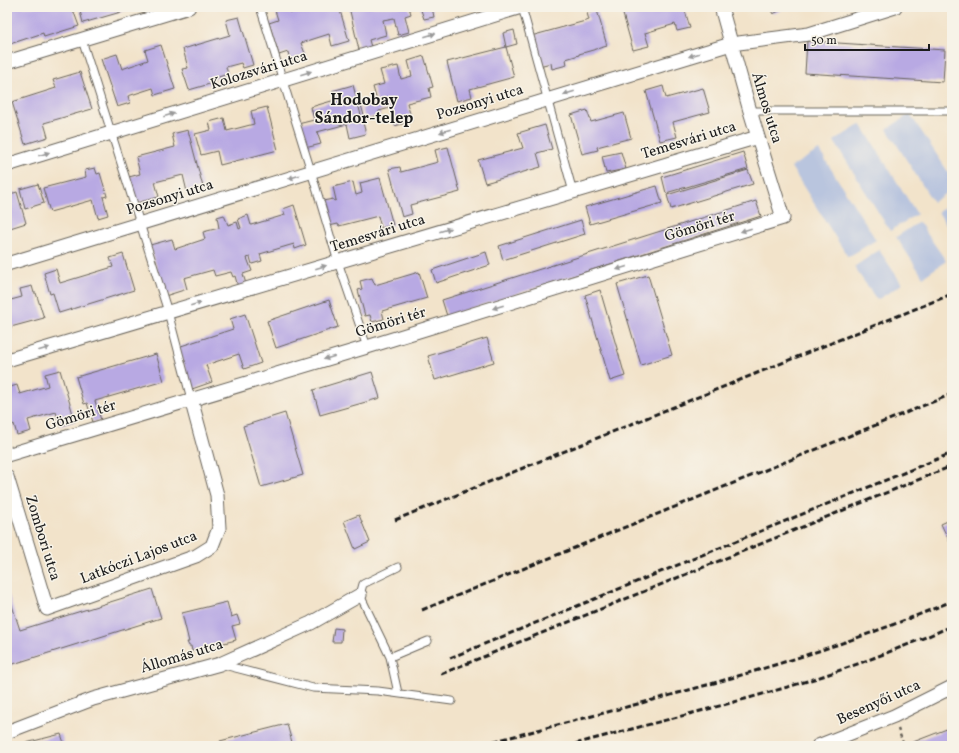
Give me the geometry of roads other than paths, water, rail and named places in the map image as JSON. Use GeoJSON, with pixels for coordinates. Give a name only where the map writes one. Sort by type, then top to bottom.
{"type":"FeatureCollection","features":[{"type":"Feature","properties":{"kind":"street"},"geometry":{"type":"LineString","coordinates":[[7,62],[189,7]]}},
{"type":"Feature","properties":{"kind":"street","name":"Kolozsvári utca"},"geometry":{"type":"LineString","coordinates":[[7,165],[521,7]]}},
{"type":"Feature","properties":{"kind":"street","name":"Álmos utca"},"geometry":{"type":"LineString","coordinates":[[721,7],[750,111],[783,218]]}},
{"type":"Feature","properties":{"kind":"street","name":"Pozsonyi utca"},"geometry":{"type":"LineString","coordinates":[[7,264],[731,44],[810,34],[895,7]]}},
{"type":"Feature","properties":{"kind":"street","name":"Temesvári utca"},"geometry":{"type":"LineString","coordinates":[[7,360],[758,137]]}},
{"type":"Feature","properties":{"kind":"street","name":"Gömöri tér"},"geometry":{"type":"LineString","coordinates":[[7,455],[366,347],[783,218]]}},
{"type":"Feature","properties":{"kind":"street","name":"Latkóczi Lajos utca"},"geometry":{"type":"LineString","coordinates":[[47,609],[196,556],[212,546],[219,528],[217,495],[191,399]]}},
{"type":"Feature","properties":{"kind":"street","name":"Zombori utca"},"geometry":{"type":"LineString","coordinates":[[7,476],[47,609]]}},
{"type":"Feature","properties":{"kind":"street","name":"Állomás utca"},"geometry":{"type":"LineString","coordinates":[[7,732],[93,699],[220,664],[311,623],[360,595]]}},
{"type":"Feature","properties":{"kind":"street","name":"Besenyői utca"},"geometry":{"type":"LineString","coordinates":[[818,746],[894,716],[952,687]]}},
{"type":"Feature","properties":{"kind":"lane"},"geometry":{"type":"LineString","coordinates":[[260,7],[338,262],[366,347]]}},
{"type":"Feature","properties":{"kind":"lane"},"geometry":{"type":"LineString","coordinates":[[521,7],[573,192]]}},
{"type":"Feature","properties":{"kind":"lane"},"geometry":{"type":"LineString","coordinates":[[82,40],[141,223],[168,312],[191,399]]}},
{"type":"Feature","properties":{"kind":"lane"},"geometry":{"type":"LineString","coordinates":[[750,111],[952,111]]}},
{"type":"Feature","properties":{"kind":"lane"},"geometry":{"type":"LineString","coordinates":[[398,567],[363,584],[360,595],[390,657],[398,693]]}},
{"type":"Feature","properties":{"kind":"lane"},"geometry":{"type":"LineString","coordinates":[[390,657],[428,641]]}},
{"type":"Feature","properties":{"kind":"lane"},"geometry":{"type":"LineString","coordinates":[[220,664],[313,688],[378,691],[452,701]]}},
{"type":"Feature","properties":{"kind":"railway"},"geometry":{"type":"LineString","coordinates":[[395,520],[952,294]]}},
{"type":"Feature","properties":{"kind":"railway"},"geometry":{"type":"LineString","coordinates":[[422,610],[952,394]]}},
{"type":"Feature","properties":{"kind":"railway"},"geometry":{"type":"LineString","coordinates":[[450,658],[952,453]]}},
{"type":"Feature","properties":{"kind":"railway"},"geometry":{"type":"LineString","coordinates":[[441,674],[952,466]]}},
{"type":"Feature","properties":{"kind":"railway"},"geometry":{"type":"LineString","coordinates":[[476,746],[657,699],[777,664],[836,645],[952,601]]}},
{"type":"Feature","properties":{"kind":"railway"},"geometry":{"type":"LineString","coordinates":[[567,746],[714,708],[801,683],[878,656],[952,626]]}},
{"type":"Feature","properties":{"kind":"district","name":"Hodobay Sándor-telep"},"geometry":{"type":"Point","coordinates":[364,110]}}]}
